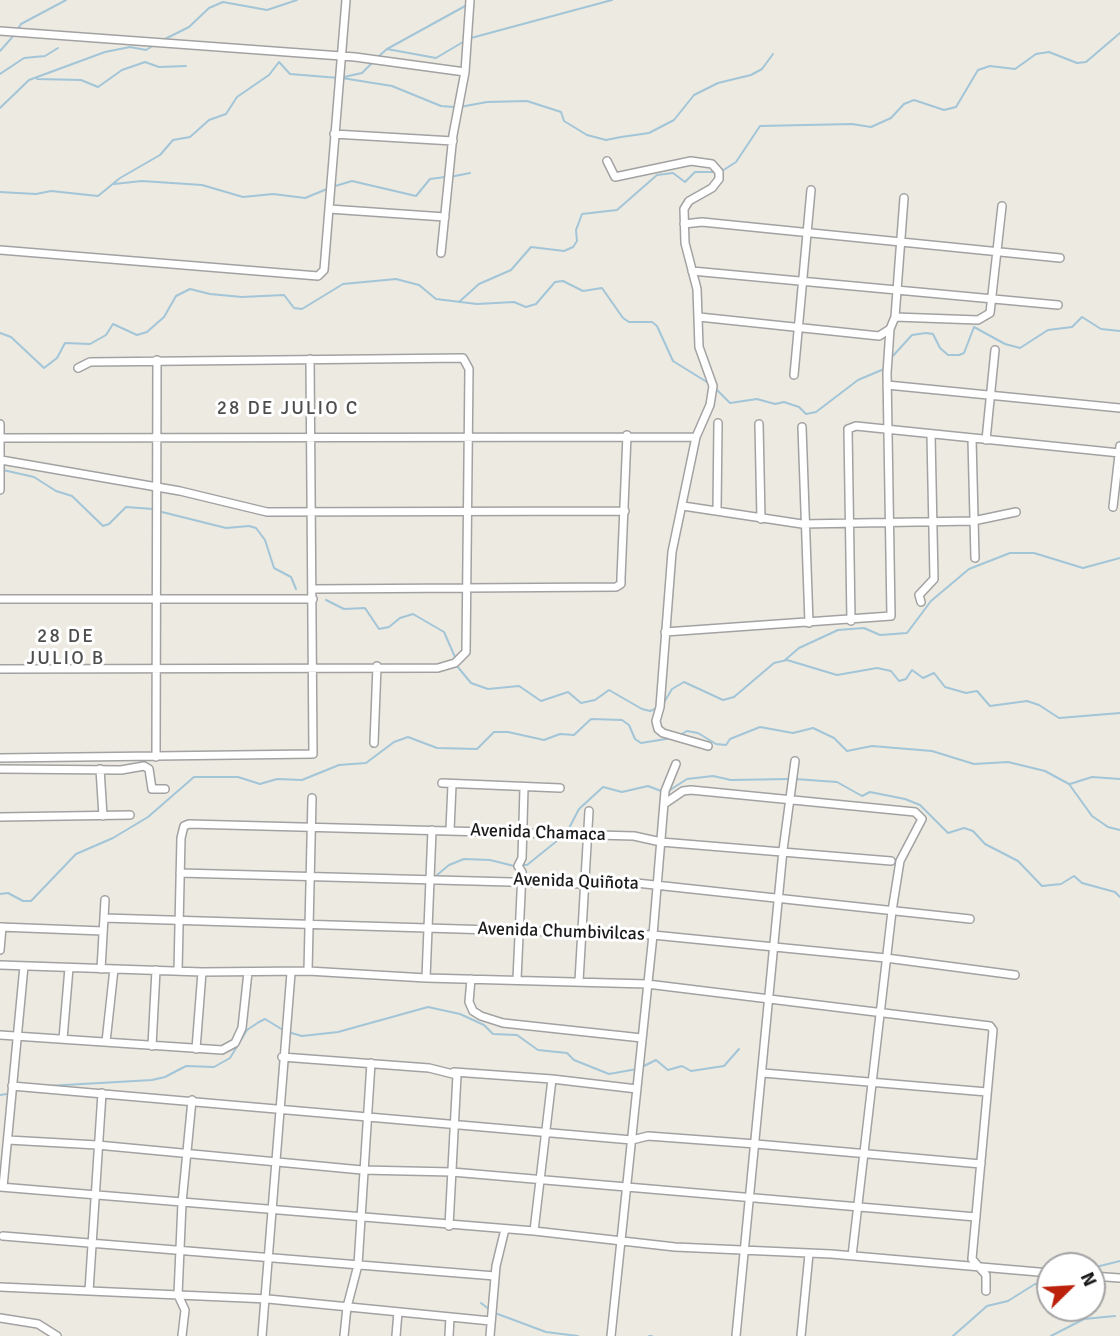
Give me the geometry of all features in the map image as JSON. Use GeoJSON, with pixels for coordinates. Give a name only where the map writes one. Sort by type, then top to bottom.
{"type":"FeatureCollection","features":[{"type":"Feature","properties":{"kind":"street"},"geometry":{"type":"LineString","coordinates":[[0,250],[318,276],[324,270],[346,0]]}},
{"type":"Feature","properties":{"kind":"street"},"geometry":{"type":"LineString","coordinates":[[441,253],[453,141],[464,72],[470,0]]}},
{"type":"Feature","properties":{"kind":"street"},"geometry":{"type":"LineString","coordinates":[[0,31],[342,58],[464,72]]}},
{"type":"Feature","properties":{"kind":"street"},"geometry":{"type":"LineString","coordinates":[[334,134],[453,141]]}},
{"type":"Feature","properties":{"kind":"street"},"geometry":{"type":"LineString","coordinates":[[607,161],[615,177],[627,177],[669,163],[691,161],[712,163],[719,172],[719,180],[712,188],[689,201],[684,209],[698,317],[699,347],[713,386],[710,405],[696,437],[672,552],[657,729],[708,746]]}},
{"type":"Feature","properties":{"kind":"street"},"geometry":{"type":"LineString","coordinates":[[794,375],[811,190]]}},
{"type":"Feature","properties":{"kind":"street"},"geometry":{"type":"LineString","coordinates":[[665,632],[851,621],[891,616],[887,385],[904,198]]}},
{"type":"Feature","properties":{"kind":"street"},"geometry":{"type":"LineString","coordinates":[[895,317],[978,320],[990,313],[1002,206]]}},
{"type":"Feature","properties":{"kind":"street"},"geometry":{"type":"LineString","coordinates":[[329,209],[445,217]]}},
{"type":"Feature","properties":{"kind":"street"},"geometry":{"type":"LineString","coordinates":[[684,224],[702,222],[1060,258]]}},
{"type":"Feature","properties":{"kind":"street"},"geometry":{"type":"LineString","coordinates":[[692,271],[1058,305]]}},
{"type":"Feature","properties":{"kind":"street"},"geometry":{"type":"LineString","coordinates":[[698,317],[879,335],[890,329]]}},
{"type":"Feature","properties":{"kind":"street"},"geometry":{"type":"LineString","coordinates":[[986,440],[995,350]]}},
{"type":"Feature","properties":{"kind":"street"},"geometry":{"type":"LineString","coordinates":[[0,669],[377,666],[438,668],[464,657],[469,613],[467,587],[470,369],[463,358],[157,360],[90,362],[78,368]]}},
{"type":"Feature","properties":{"kind":"street"},"geometry":{"type":"LineString","coordinates":[[0,758],[313,754],[310,359]]}},
{"type":"Feature","properties":{"kind":"street"},"geometry":{"type":"LineString","coordinates":[[156,757],[157,360]]}},
{"type":"Feature","properties":{"kind":"street"},"geometry":{"type":"LineString","coordinates":[[887,385],[1120,408]]}},
{"type":"Feature","properties":{"kind":"street"},"geometry":{"type":"LineString","coordinates":[[717,510],[718,423]]}},
{"type":"Feature","properties":{"kind":"street"},"geometry":{"type":"LineString","coordinates":[[0,424],[0,490]]}},
{"type":"Feature","properties":{"kind":"street"},"geometry":{"type":"LineString","coordinates":[[759,424],[761,519]]}},
{"type":"Feature","properties":{"kind":"street"},"geometry":{"type":"LineString","coordinates":[[802,426],[809,623]]}},
{"type":"Feature","properties":{"kind":"street"},"geometry":{"type":"LineString","coordinates":[[851,621],[848,429],[856,426],[1120,453]]}},
{"type":"Feature","properties":{"kind":"street"},"geometry":{"type":"LineString","coordinates":[[313,589],[616,587],[621,584],[625,511],[623,481],[627,435]]}},
{"type":"Feature","properties":{"kind":"street"},"geometry":{"type":"LineString","coordinates":[[921,602],[919,595],[934,579],[930,435]]}},
{"type":"Feature","properties":{"kind":"street"},"geometry":{"type":"LineString","coordinates":[[0,438],[696,437]]}},
{"type":"Feature","properties":{"kind":"street"},"geometry":{"type":"LineString","coordinates":[[972,439],[975,558]]}},
{"type":"Feature","properties":{"kind":"street"},"geometry":{"type":"LineString","coordinates":[[1113,507],[1120,446]]}},
{"type":"Feature","properties":{"kind":"street"},"geometry":{"type":"LineString","coordinates":[[1,460],[155,487],[267,512],[625,511]]}},
{"type":"Feature","properties":{"kind":"street"},"geometry":{"type":"LineString","coordinates":[[683,506],[761,519],[805,523],[974,521],[1016,512]]}},
{"type":"Feature","properties":{"kind":"street"},"geometry":{"type":"LineString","coordinates":[[0,599],[313,599]]}},
{"type":"Feature","properties":{"kind":"street"},"geometry":{"type":"LineString","coordinates":[[374,743],[377,666]]}},
{"type":"Feature","properties":{"kind":"street"},"geometry":{"type":"LineString","coordinates":[[736,1336],[771,999],[783,850],[795,761]]}},
{"type":"Feature","properties":{"kind":"street"},"geometry":{"type":"LineString","coordinates":[[611,1336],[658,885],[665,791],[676,764]]}},
{"type":"Feature","properties":{"kind":"street"},"geometry":{"type":"LineString","coordinates":[[0,769],[144,766],[149,769],[152,789],[165,789]]}},
{"type":"Feature","properties":{"kind":"street"},"geometry":{"type":"LineString","coordinates":[[100,769],[103,816]]}},
{"type":"Feature","properties":{"kind":"street"},"geometry":{"type":"LineString","coordinates":[[442,783],[560,788]]}},
{"type":"Feature","properties":{"kind":"street"},"geometry":{"type":"LineString","coordinates":[[450,830],[452,785]]}},
{"type":"Feature","properties":{"kind":"street"},"geometry":{"type":"LineString","coordinates":[[517,979],[522,880],[518,866],[522,858],[524,788]]}},
{"type":"Feature","properties":{"kind":"street"},"geometry":{"type":"LineString","coordinates":[[664,804],[683,791],[691,790],[915,813],[922,819],[901,861],[892,911],[852,1256]]}},
{"type":"Feature","properties":{"kind":"street"},"geometry":{"type":"LineString","coordinates":[[307,971],[312,798]]}},
{"type":"Feature","properties":{"kind":"street"},"geometry":{"type":"LineString","coordinates":[[579,981],[589,811]]}},
{"type":"Feature","properties":{"kind":"street"},"geometry":{"type":"LineString","coordinates":[[0,817],[130,815]]}},
{"type":"Feature","properties":{"kind":"street","name":"Avenida Chamaca"},"geometry":{"type":"LineString","coordinates":[[180,873],[184,826],[189,824],[634,836],[661,842],[891,860]]}},
{"type":"Feature","properties":{"kind":"street"},"geometry":{"type":"LineString","coordinates":[[426,978],[432,830]]}},
{"type":"Feature","properties":{"kind":"street"},"geometry":{"type":"LineString","coordinates":[[178,971],[180,873]]}},
{"type":"Feature","properties":{"kind":"street","name":"Avenida Quiñota"},"geometry":{"type":"LineString","coordinates":[[180,873],[522,880],[584,884],[627,882],[970,919]]}},
{"type":"Feature","properties":{"kind":"street"},"geometry":{"type":"LineString","coordinates":[[102,969],[105,900]]}},
{"type":"Feature","properties":{"kind":"street","name":"Avenida Chumbivilcas"},"geometry":{"type":"LineString","coordinates":[[104,918],[653,935],[886,957],[1015,975]]}},
{"type":"Feature","properties":{"kind":"street"},"geometry":{"type":"LineString","coordinates":[[0,950],[1,927],[103,931]]}},
{"type":"Feature","properties":{"kind":"street"},"geometry":{"type":"LineString","coordinates":[[0,965],[202,972],[307,971],[426,978],[647,984],[990,1026],[993,1030],[972,1259],[986,1275],[986,1291]]}},
{"type":"Feature","properties":{"kind":"street"},"geometry":{"type":"LineString","coordinates":[[24,966],[2,1187],[534,1231],[621,1242],[852,1256],[1036,1272]]}},
{"type":"Feature","properties":{"kind":"street"},"geometry":{"type":"LineString","coordinates":[[63,1039],[69,968]]}},
{"type":"Feature","properties":{"kind":"street"},"geometry":{"type":"LineString","coordinates":[[106,1042],[114,969]]}},
{"type":"Feature","properties":{"kind":"street"},"geometry":{"type":"LineString","coordinates":[[152,1046],[156,970]]}},
{"type":"Feature","properties":{"kind":"street"},"geometry":{"type":"LineString","coordinates":[[196,1049],[202,972]]}},
{"type":"Feature","properties":{"kind":"street"},"geometry":{"type":"LineString","coordinates":[[0,1035],[222,1050],[235,1043],[242,1028],[248,972]]}},
{"type":"Feature","properties":{"kind":"street"},"geometry":{"type":"LineString","coordinates":[[262,1336],[268,1299],[278,1108],[291,972]]}},
{"type":"Feature","properties":{"kind":"street"},"geometry":{"type":"LineString","coordinates":[[471,979],[469,1002],[473,1011],[481,1016],[503,1023],[642,1038]]}},
{"type":"Feature","properties":{"kind":"street"},"geometry":{"type":"LineString","coordinates":[[282,1057],[552,1079],[637,1089]]}},
{"type":"Feature","properties":{"kind":"street"},"geometry":{"type":"LineString","coordinates":[[344,1336],[347,1307],[358,1265],[362,1170],[371,1063]]}},
{"type":"Feature","properties":{"kind":"street"},"geometry":{"type":"LineString","coordinates":[[449,1226],[459,1079],[454,1072]]}},
{"type":"Feature","properties":{"kind":"street"},"geometry":{"type":"LineString","coordinates":[[763,1073],[987,1092]]}},
{"type":"Feature","properties":{"kind":"street"},"geometry":{"type":"LineString","coordinates":[[534,1231],[552,1079]]}},
{"type":"Feature","properties":{"kind":"street"},"geometry":{"type":"LineString","coordinates":[[12,1086],[632,1140],[648,1136],[981,1164]]}},
{"type":"Feature","properties":{"kind":"street"},"geometry":{"type":"LineString","coordinates":[[89,1291],[102,1093]]}},
{"type":"Feature","properties":{"kind":"street"},"geometry":{"type":"LineString","coordinates":[[183,1336],[185,1310],[178,1295],[182,1203],[192,1100]]}},
{"type":"Feature","properties":{"kind":"street"},"geometry":{"type":"LineString","coordinates":[[8,1140],[275,1160],[362,1170],[452,1172],[976,1217]]}},
{"type":"Feature","properties":{"kind":"street"},"geometry":{"type":"LineString","coordinates":[[490,1336],[495,1276],[505,1229]]}},
{"type":"Feature","properties":{"kind":"street"},"geometry":{"type":"LineString","coordinates":[[3,1236],[495,1276]]}},
{"type":"Feature","properties":{"kind":"street"},"geometry":{"type":"LineString","coordinates":[[801,1336],[809,1254]]}},
{"type":"Feature","properties":{"kind":"street"},"geometry":{"type":"LineString","coordinates":[[0,1287],[268,1299],[491,1321]]}},
{"type":"Feature","properties":{"kind":"street"},"geometry":{"type":"LineString","coordinates":[[396,1336],[398,1312]]}},
{"type":"Feature","properties":{"kind":"street"},"geometry":{"type":"LineString","coordinates":[[449,1336],[450,1317]]}},
{"type":"Feature","properties":{"kind":"street"},"geometry":{"type":"LineString","coordinates":[[0,1318],[38,1324],[57,1336]]}},
{"type":"Feature","properties":{"kind":"waterway"},"geometry":{"type":"LineString","coordinates":[[18,29],[21,24],[66,0]]}},
{"type":"Feature","properties":{"kind":"waterway"},"geometry":{"type":"LineString","coordinates":[[165,39],[189,27],[209,8],[223,2],[267,10],[297,0]]}},
{"type":"Feature","properties":{"kind":"waterway"},"geometry":{"type":"LineString","coordinates":[[471,38],[612,0]]}},
{"type":"Feature","properties":{"kind":"waterway"},"geometry":{"type":"LineString","coordinates":[[387,49],[467,5]]}},
{"type":"Feature","properties":{"kind":"waterway"},"geometry":{"type":"LineString","coordinates":[[722,171],[736,162],[760,126],[852,124],[871,127],[891,118],[904,104],[914,100],[944,110],[956,107],[978,70],[990,66],[1015,69],[1036,54],[1049,52],[1077,63],[1086,62],[1120,33]]}},
{"type":"Feature","properties":{"kind":"waterway"},"geometry":{"type":"LineString","coordinates":[[0,51],[15,34]]}},
{"type":"Feature","properties":{"kind":"waterway"},"geometry":{"type":"LineString","coordinates":[[379,56],[387,49],[436,58],[463,42]]}},
{"type":"Feature","properties":{"kind":"waterway"},"geometry":{"type":"LineString","coordinates":[[0,108],[29,80],[105,52],[130,47],[146,50],[154,45]]}},
{"type":"Feature","properties":{"kind":"waterway"},"geometry":{"type":"LineString","coordinates":[[0,74],[24,58],[45,56],[58,48]]}},
{"type":"Feature","properties":{"kind":"waterway"},"geometry":{"type":"LineString","coordinates":[[460,107],[487,102],[527,101],[561,112],[564,121],[587,135],[606,140],[649,133],[674,120],[694,95],[718,83],[751,75],[762,69],[773,54]]}},
{"type":"Feature","properties":{"kind":"waterway"},"geometry":{"type":"LineString","coordinates":[[37,79],[81,80],[98,87],[122,70],[145,62],[159,67],[186,66]]}},
{"type":"Feature","properties":{"kind":"waterway"},"geometry":{"type":"LineString","coordinates":[[0,192],[36,194],[51,191],[98,196],[120,178],[160,155],[173,140],[190,137],[209,120],[226,114],[237,97],[269,75],[279,62],[290,74],[339,78]]}},
{"type":"Feature","properties":{"kind":"waterway"},"geometry":{"type":"LineString","coordinates":[[344,77],[362,73],[372,63]]}},
{"type":"Feature","properties":{"kind":"waterway"},"geometry":{"type":"LineString","coordinates":[[342,78],[392,86],[441,106],[454,107]]}},
{"type":"Feature","properties":{"kind":"waterway"},"geometry":{"type":"LineString","coordinates":[[459,302],[479,284],[511,270],[531,247],[564,251],[573,247],[577,241],[576,230],[582,214],[617,210],[657,175],[673,173],[685,182],[695,172],[713,172]]}},
{"type":"Feature","properties":{"kind":"waterway"},"geometry":{"type":"LineString","coordinates":[[450,177],[470,173]]}},
{"type":"Feature","properties":{"kind":"waterway"},"geometry":{"type":"LineString","coordinates":[[332,187],[352,181],[416,196],[430,179],[445,177]]}},
{"type":"Feature","properties":{"kind":"waterway"},"geometry":{"type":"LineString","coordinates":[[114,184],[142,181],[202,185],[243,197],[273,194],[305,198],[327,189]]}},
{"type":"Feature","properties":{"kind":"waterway"},"geometry":{"type":"LineString","coordinates":[[0,333],[11,337],[44,368],[57,358],[65,343],[90,344],[106,335],[113,324],[137,335],[147,332],[164,317],[176,296],[190,289],[242,297],[284,295],[294,308],[302,309],[343,284],[396,279],[419,285],[436,299],[477,304],[514,302],[526,307],[536,304],[555,282],[563,281],[583,291],[602,288],[623,318],[629,322],[652,322],[657,326],[673,361],[710,384]]}},
{"type":"Feature","properties":{"kind":"waterway"},"geometry":{"type":"LineString","coordinates":[[891,358],[912,335],[926,333],[933,334],[940,348],[948,355],[959,355],[964,353],[974,327],[1005,344],[1020,348],[1048,330],[1072,327],[1082,317],[1101,329],[1120,331]]}},
{"type":"Feature","properties":{"kind":"waterway"},"geometry":{"type":"LineString","coordinates":[[714,387],[730,403],[757,399],[775,404],[784,402],[799,407],[806,414],[816,412],[858,380],[884,369]]}},
{"type":"Feature","properties":{"kind":"waterway"},"geometry":{"type":"LineString","coordinates":[[3,470],[34,477],[56,491],[72,496],[103,526],[109,524],[126,507],[153,509]]}},
{"type":"Feature","properties":{"kind":"waterway"},"geometry":{"type":"LineString","coordinates":[[158,511],[226,528],[256,528],[265,540],[274,568],[291,577],[296,589]]}},
{"type":"Feature","properties":{"kind":"waterway"},"geometry":{"type":"LineString","coordinates":[[785,660],[799,648],[838,630],[864,628],[880,635],[907,633],[931,601],[969,569],[1010,553],[1034,553],[1083,568],[1120,558]]}},
{"type":"Feature","properties":{"kind":"waterway"},"geometry":{"type":"LineString","coordinates":[[326,600],[344,609],[365,608],[379,629],[389,627],[400,618],[413,614],[444,632],[455,657]]}},
{"type":"Feature","properties":{"kind":"waterway"},"geometry":{"type":"LineString","coordinates":[[663,704],[672,689],[684,682],[723,700],[734,697],[774,663],[787,660],[837,675],[877,668],[891,671],[899,681],[906,679],[912,670],[923,678],[934,673],[945,687],[966,693],[977,691],[990,706],[1027,701],[1059,718],[1120,713]]}},
{"type":"Feature","properties":{"kind":"waterway"},"geometry":{"type":"LineString","coordinates":[[457,666],[471,683],[488,689],[519,686],[541,701],[568,692],[581,703],[595,700],[609,690],[642,709],[655,709]]}},
{"type":"Feature","properties":{"kind":"waterway"},"geometry":{"type":"LineString","coordinates":[[0,894],[8,893],[23,901],[31,901],[76,854],[113,838],[148,817],[194,777],[238,777],[260,784],[277,779],[302,780],[339,765],[366,763],[394,742],[408,737],[437,748],[477,749],[494,732],[508,732],[544,740],[560,734],[574,735],[591,719],[622,720],[629,725],[635,739],[641,743],[672,738]]}},
{"type":"Feature","properties":{"kind":"waterway"},"geometry":{"type":"LineString","coordinates":[[680,735],[687,731],[698,733],[716,744],[726,745],[730,739],[760,727],[793,733],[813,728],[834,738],[847,751],[872,746],[932,751],[974,764],[1008,762],[1045,771],[1069,784],[1092,816],[1108,827],[1120,830]]}},
{"type":"Feature","properties":{"kind":"waterway"},"geometry":{"type":"LineString","coordinates":[[670,790],[687,779],[713,776],[731,780],[789,779]]}},
{"type":"Feature","properties":{"kind":"waterway"},"geometry":{"type":"LineString","coordinates":[[1070,784],[1092,777],[1120,779]]}},
{"type":"Feature","properties":{"kind":"waterway"},"geometry":{"type":"LineString","coordinates":[[795,779],[837,782],[862,796],[870,792],[905,799],[920,805],[948,833],[964,828],[973,831],[985,844],[1018,861],[1042,886],[1061,884],[1074,876],[1082,883],[1115,892],[1120,897]]}},
{"type":"Feature","properties":{"kind":"waterway"},"geometry":{"type":"LineString","coordinates":[[567,832],[579,809],[603,787],[622,792],[648,786],[661,791]]}},
{"type":"Feature","properties":{"kind":"waterway"},"geometry":{"type":"LineString","coordinates":[[523,865],[527,865],[563,836]]}},
{"type":"Feature","properties":{"kind":"waterway"},"geometry":{"type":"LineString","coordinates":[[437,875],[449,865],[464,859],[490,860],[514,866]]}},
{"type":"Feature","properties":{"kind":"waterway"},"geometry":{"type":"LineString","coordinates":[[288,1032],[302,1036],[338,1032],[428,1007],[460,1014],[484,1025],[493,1034],[517,1035],[538,1050],[567,1053],[574,1060],[609,1074],[637,1069]]}},
{"type":"Feature","properties":{"kind":"waterway"},"geometry":{"type":"LineString","coordinates":[[47,1086],[152,1080],[165,1077],[186,1066],[214,1067],[230,1058],[247,1030],[259,1022],[265,1019],[283,1030]]}},
{"type":"Feature","properties":{"kind":"waterway"},"geometry":{"type":"LineString","coordinates":[[642,1067],[656,1060],[668,1070],[682,1066],[691,1071],[724,1066],[739,1049]]}},
{"type":"Feature","properties":{"kind":"waterway"},"geometry":{"type":"LineString","coordinates":[[0,1095],[7,1094]]}},
{"type":"Feature","properties":{"kind":"waterway"},"geometry":{"type":"LineString","coordinates":[[1106,1264],[1120,1261]]}},
{"type":"Feature","properties":{"kind":"waterway"},"geometry":{"type":"LineString","coordinates":[[953,1336],[987,1306],[1008,1301],[1036,1284]]}},
{"type":"Feature","properties":{"kind":"waterway"},"geometry":{"type":"LineString","coordinates":[[481,1303],[490,1310]]}},
{"type":"Feature","properties":{"kind":"waterway"},"geometry":{"type":"LineString","coordinates":[[495,1313],[546,1332],[578,1336]]}},
{"type":"Feature","properties":{"kind":"waterway"},"geometry":{"type":"LineString","coordinates":[[1051,1336],[1084,1319],[1115,1316]]}},
{"type":"Feature","properties":{"kind":"district","name":"28 DE JULIO C"},"geometry":{"type":"Point","coordinates":[288,409]}},
{"type":"Feature","properties":{"kind":"district","name":"28 DE JULIO B"},"geometry":{"type":"Point","coordinates":[66,648]}}]}
